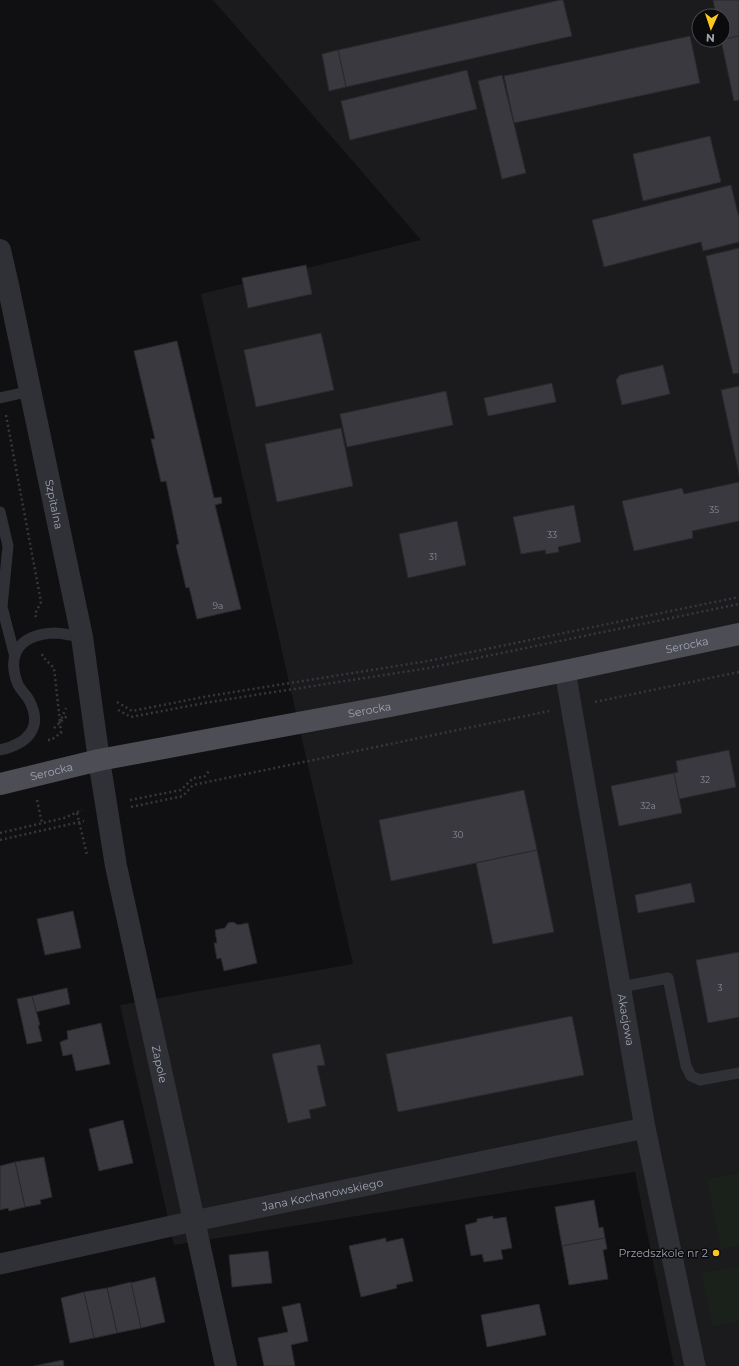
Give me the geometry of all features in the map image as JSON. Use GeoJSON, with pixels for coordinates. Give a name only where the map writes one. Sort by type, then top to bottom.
{"type":"FeatureCollection","features":[{"type":"Feature","properties":{"kind":"main road","name":"Serocka"},"geometry":{"type":"LineString","coordinates":[[0,784],[99,760],[565,671],[739,634]]}},
{"type":"Feature","properties":{"kind":"street","name":"Szpitalna"},"geometry":{"type":"LineString","coordinates":[[0,250],[3,278],[31,391],[82,637],[99,760]]}},
{"type":"Feature","properties":{"kind":"street","name":"Akacjowa"},"geometry":{"type":"LineString","coordinates":[[565,671],[645,1128],[695,1366]]}},
{"type":"Feature","properties":{"kind":"street","name":"Zapole"},"geometry":{"type":"LineString","coordinates":[[99,760],[116,866],[226,1366]]}},
{"type":"Feature","properties":{"kind":"street","name":"Jana Kochanowskiego"},"geometry":{"type":"LineString","coordinates":[[0,1264],[194,1221],[645,1128]]}},
{"type":"Feature","properties":{"kind":"lane"},"geometry":{"type":"LineString","coordinates":[[1,398],[31,391]]}},
{"type":"Feature","properties":{"kind":"lane"},"geometry":{"type":"LineString","coordinates":[[0,512],[8,546],[2,607],[14,653],[13,671],[18,685],[33,709],[34,722],[31,732],[24,741],[13,747],[0,750]]}},
{"type":"Feature","properties":{"kind":"lane"},"geometry":{"type":"LineString","coordinates":[[14,653],[24,641],[39,635],[56,633],[82,637]]}},
{"type":"Feature","properties":{"kind":"lane"},"geometry":{"type":"LineString","coordinates":[[621,987],[668,978],[686,1066],[691,1076],[700,1080],[739,1073]]}},
{"type":"Feature","properties":{"kind":"path"},"geometry":{"type":"LineString","coordinates":[[1,398],[41,602],[35,614],[43,657],[54,668],[61,733],[51,740],[42,741],[31,732]]}},
{"type":"Feature","properties":{"kind":"path"},"geometry":{"type":"LineString","coordinates":[[31,732],[49,731],[69,714],[111,699],[132,711],[209,696],[428,661],[739,597]]}},
{"type":"Feature","properties":{"kind":"path"},"geometry":{"type":"LineString","coordinates":[[60,722],[67,706],[113,708],[131,717],[210,702],[429,668],[739,604]]}},
{"type":"Feature","properties":{"kind":"path"},"geometry":{"type":"LineString","coordinates":[[0,840],[124,812],[128,807],[183,796],[194,785],[739,672]]}},
{"type":"Feature","properties":{"kind":"shaded area"},"geometry":{"type":"Polygon","coordinates":[[[213,0],[739,0],[739,1366],[674,1366],[635,1172],[174,1245],[120,1005],[353,964],[201,294],[421,240],[213,0]]]}},
{"type":"Feature","properties":{"kind":"shaded area"},"geometry":{"type":"Polygon","coordinates":[[[739,1173],[739,1246],[721,1249],[707,1179],[739,1173]]]}},
{"type":"Feature","properties":{"kind":"shaded area"},"geometry":{"type":"Polygon","coordinates":[[[739,1266],[739,1321],[713,1327],[702,1273],[739,1266]]]}},
{"type":"Feature","properties":{"kind":"building"},"geometry":{"type":"Polygon","coordinates":[[[563,0],[572,36],[346,87],[338,50],[563,0]]]}},
{"type":"Feature","properties":{"kind":"building"},"geometry":{"type":"Polygon","coordinates":[[[713,0],[739,0],[739,36],[731,38],[731,8],[714,8],[713,0]]]}},
{"type":"Feature","properties":{"kind":"building"},"geometry":{"type":"Polygon","coordinates":[[[690,36],[691,48],[693,48],[700,83],[514,123],[504,76],[690,36]]]}},
{"type":"Feature","properties":{"kind":"building"},"geometry":{"type":"Polygon","coordinates":[[[739,36],[739,100],[734,101],[723,48],[731,48],[731,38],[739,36]]]}},
{"type":"Feature","properties":{"kind":"building"},"geometry":{"type":"Polygon","coordinates":[[[338,50],[346,87],[329,91],[322,54],[338,50]]]}},
{"type":"Feature","properties":{"kind":"building"},"geometry":{"type":"Polygon","coordinates":[[[467,70],[477,109],[350,140],[341,101],[467,70]]]}},
{"type":"Feature","properties":{"kind":"building"},"geometry":{"type":"Polygon","coordinates":[[[502,75],[526,173],[502,179],[478,81],[502,75]]]}},
{"type":"Feature","properties":{"kind":"building"},"geometry":{"type":"Polygon","coordinates":[[[710,136],[721,182],[643,201],[633,154],[710,136]]]}},
{"type":"Feature","properties":{"kind":"building"},"geometry":{"type":"Polygon","coordinates":[[[731,185],[739,218],[739,242],[703,251],[701,242],[604,267],[592,220],[731,185]]]}},
{"type":"Feature","properties":{"kind":"building"},"geometry":{"type":"Polygon","coordinates":[[[739,248],[739,373],[733,374],[706,256],[739,248]]]}},
{"type":"Feature","properties":{"kind":"building"},"geometry":{"type":"Polygon","coordinates":[[[306,265],[312,294],[248,308],[242,278],[306,265]]]}},
{"type":"Feature","properties":{"kind":"building"},"geometry":{"type":"Polygon","coordinates":[[[321,333],[334,390],[256,407],[244,350],[321,333]]]}},
{"type":"Feature","properties":{"kind":"building"},"geometry":{"type":"Polygon","coordinates":[[[177,341],[214,498],[221,497],[222,503],[215,505],[241,609],[197,619],[189,587],[186,588],[176,545],[179,544],[166,481],[161,482],[151,439],[155,439],[134,351],[177,341]]]}},
{"type":"Feature","properties":{"kind":"building"},"geometry":{"type":"Polygon","coordinates":[[[663,365],[670,394],[622,405],[616,380],[620,375],[663,365]]]}},
{"type":"Feature","properties":{"kind":"building"},"geometry":{"type":"Polygon","coordinates":[[[552,383],[556,402],[488,416],[484,398],[552,383]]]}},
{"type":"Feature","properties":{"kind":"building"},"geometry":{"type":"Polygon","coordinates":[[[739,386],[739,474],[721,390],[739,386]]]}},
{"type":"Feature","properties":{"kind":"building"},"geometry":{"type":"Polygon","coordinates":[[[446,391],[453,425],[347,447],[340,414],[446,391]]]}},
{"type":"Feature","properties":{"kind":"building"},"geometry":{"type":"Polygon","coordinates":[[[341,428],[353,486],[277,502],[265,444],[341,428]]]}},
{"type":"Feature","properties":{"kind":"building"},"geometry":{"type":"Polygon","coordinates":[[[739,482],[739,521],[692,531],[693,538],[634,551],[622,501],[682,488],[684,494],[739,482]]]}},
{"type":"Feature","properties":{"kind":"building"},"geometry":{"type":"Polygon","coordinates":[[[574,505],[581,542],[558,547],[559,552],[546,554],[545,550],[521,554],[513,517],[574,505]]]}},
{"type":"Feature","properties":{"kind":"building"},"geometry":{"type":"Polygon","coordinates":[[[457,521],[466,565],[408,578],[399,534],[457,521]]]}},
{"type":"Feature","properties":{"kind":"building"},"geometry":{"type":"Polygon","coordinates":[[[729,750],[736,787],[679,799],[674,773],[678,772],[676,761],[729,750]]]}},
{"type":"Feature","properties":{"kind":"building"},"geometry":{"type":"Polygon","coordinates":[[[674,773],[682,813],[619,826],[611,786],[674,773]]]}},
{"type":"Feature","properties":{"kind":"building"},"geometry":{"type":"Polygon","coordinates":[[[524,790],[537,850],[391,881],[379,820],[524,790]]]}},
{"type":"Feature","properties":{"kind":"building"},"geometry":{"type":"Polygon","coordinates":[[[537,850],[554,932],[493,944],[476,863],[537,850]]]}},
{"type":"Feature","properties":{"kind":"building"},"geometry":{"type":"Polygon","coordinates":[[[691,883],[695,902],[638,913],[635,895],[691,883]]]}},
{"type":"Feature","properties":{"kind":"building"},"geometry":{"type":"Polygon","coordinates":[[[73,911],[81,948],[45,955],[37,919],[73,911]]]}},
{"type":"Feature","properties":{"kind":"building"},"geometry":{"type":"Polygon","coordinates":[[[233,922],[238,925],[248,923],[257,963],[224,971],[221,958],[217,959],[214,943],[217,943],[215,930],[225,928],[228,923],[233,922]]]}},
{"type":"Feature","properties":{"kind":"building"},"geometry":{"type":"Polygon","coordinates":[[[739,952],[739,1017],[708,1023],[696,960],[739,952]]]}},
{"type":"Feature","properties":{"kind":"building"},"geometry":{"type":"Polygon","coordinates":[[[67,988],[70,1004],[36,1012],[32,996],[67,988]]]}},
{"type":"Feature","properties":{"kind":"building"},"geometry":{"type":"Polygon","coordinates":[[[32,996],[40,1025],[38,1025],[42,1041],[27,1044],[17,999],[32,996]]]}},
{"type":"Feature","properties":{"kind":"building"},"geometry":{"type":"Polygon","coordinates":[[[572,1016],[584,1075],[398,1112],[386,1054],[572,1016]]]}},
{"type":"Feature","properties":{"kind":"building"},"geometry":{"type":"Polygon","coordinates":[[[101,1023],[110,1064],[76,1071],[72,1054],[63,1056],[60,1042],[68,1039],[67,1031],[101,1023]]]}},
{"type":"Feature","properties":{"kind":"building"},"geometry":{"type":"Polygon","coordinates":[[[320,1044],[325,1065],[317,1066],[326,1106],[309,1110],[311,1118],[288,1123],[272,1054],[320,1044]]]}},
{"type":"Feature","properties":{"kind":"building"},"geometry":{"type":"Polygon","coordinates":[[[123,1120],[133,1163],[99,1171],[89,1129],[123,1120]]]}},
{"type":"Feature","properties":{"kind":"building"},"geometry":{"type":"Polygon","coordinates":[[[44,1157],[52,1197],[40,1200],[41,1204],[25,1207],[15,1162],[44,1157]]]}},
{"type":"Feature","properties":{"kind":"building"},"geometry":{"type":"Polygon","coordinates":[[[15,1162],[25,1207],[9,1211],[8,1208],[0,1210],[0,1166],[15,1162]]]}},
{"type":"Feature","properties":{"kind":"building"},"geometry":{"type":"Polygon","coordinates":[[[594,1200],[599,1228],[603,1227],[605,1238],[562,1246],[555,1207],[594,1200]]]}},
{"type":"Feature","properties":{"kind":"building"},"geometry":{"type":"Polygon","coordinates":[[[493,1216],[493,1219],[506,1217],[512,1248],[501,1250],[503,1259],[484,1262],[482,1254],[471,1256],[465,1225],[477,1222],[477,1219],[493,1216]]]}},
{"type":"Feature","properties":{"kind":"building"},"geometry":{"type":"Polygon","coordinates":[[[386,1238],[386,1242],[403,1238],[413,1281],[396,1285],[397,1288],[361,1297],[349,1246],[386,1238]]]}},
{"type":"Feature","properties":{"kind":"building"},"geometry":{"type":"Polygon","coordinates":[[[605,1238],[607,1249],[603,1250],[608,1279],[569,1285],[562,1246],[605,1238]]]}},
{"type":"Feature","properties":{"kind":"building"},"geometry":{"type":"Polygon","coordinates":[[[268,1251],[272,1283],[232,1287],[229,1255],[268,1251]]]}},
{"type":"Feature","properties":{"kind":"building"},"geometry":{"type":"Polygon","coordinates":[[[155,1277],[165,1322],[141,1328],[131,1283],[155,1277]]]}},
{"type":"Feature","properties":{"kind":"building"},"geometry":{"type":"Polygon","coordinates":[[[131,1282],[141,1328],[117,1333],[107,1288],[131,1282]]]}},
{"type":"Feature","properties":{"kind":"building"},"geometry":{"type":"Polygon","coordinates":[[[107,1288],[117,1333],[94,1338],[84,1292],[107,1288]]]}},
{"type":"Feature","properties":{"kind":"building"},"geometry":{"type":"Polygon","coordinates":[[[84,1292],[94,1338],[70,1343],[61,1298],[84,1292]]]}},
{"type":"Feature","properties":{"kind":"building"},"geometry":{"type":"Polygon","coordinates":[[[300,1303],[308,1341],[291,1345],[295,1366],[264,1366],[258,1338],[288,1332],[282,1307],[300,1303]]]}},
{"type":"Feature","properties":{"kind":"building"},"geometry":{"type":"Polygon","coordinates":[[[539,1304],[546,1335],[487,1347],[481,1315],[539,1304]]]}},
{"type":"Feature","properties":{"kind":"building"},"geometry":{"type":"Polygon","coordinates":[[[63,1360],[64,1366],[34,1366],[63,1360]]]}},
{"type":"Feature","properties":{"kind":"place","name":"Przedszkole nr 2"},"geometry":{"type":"Point","coordinates":[716,1253]}}]}
